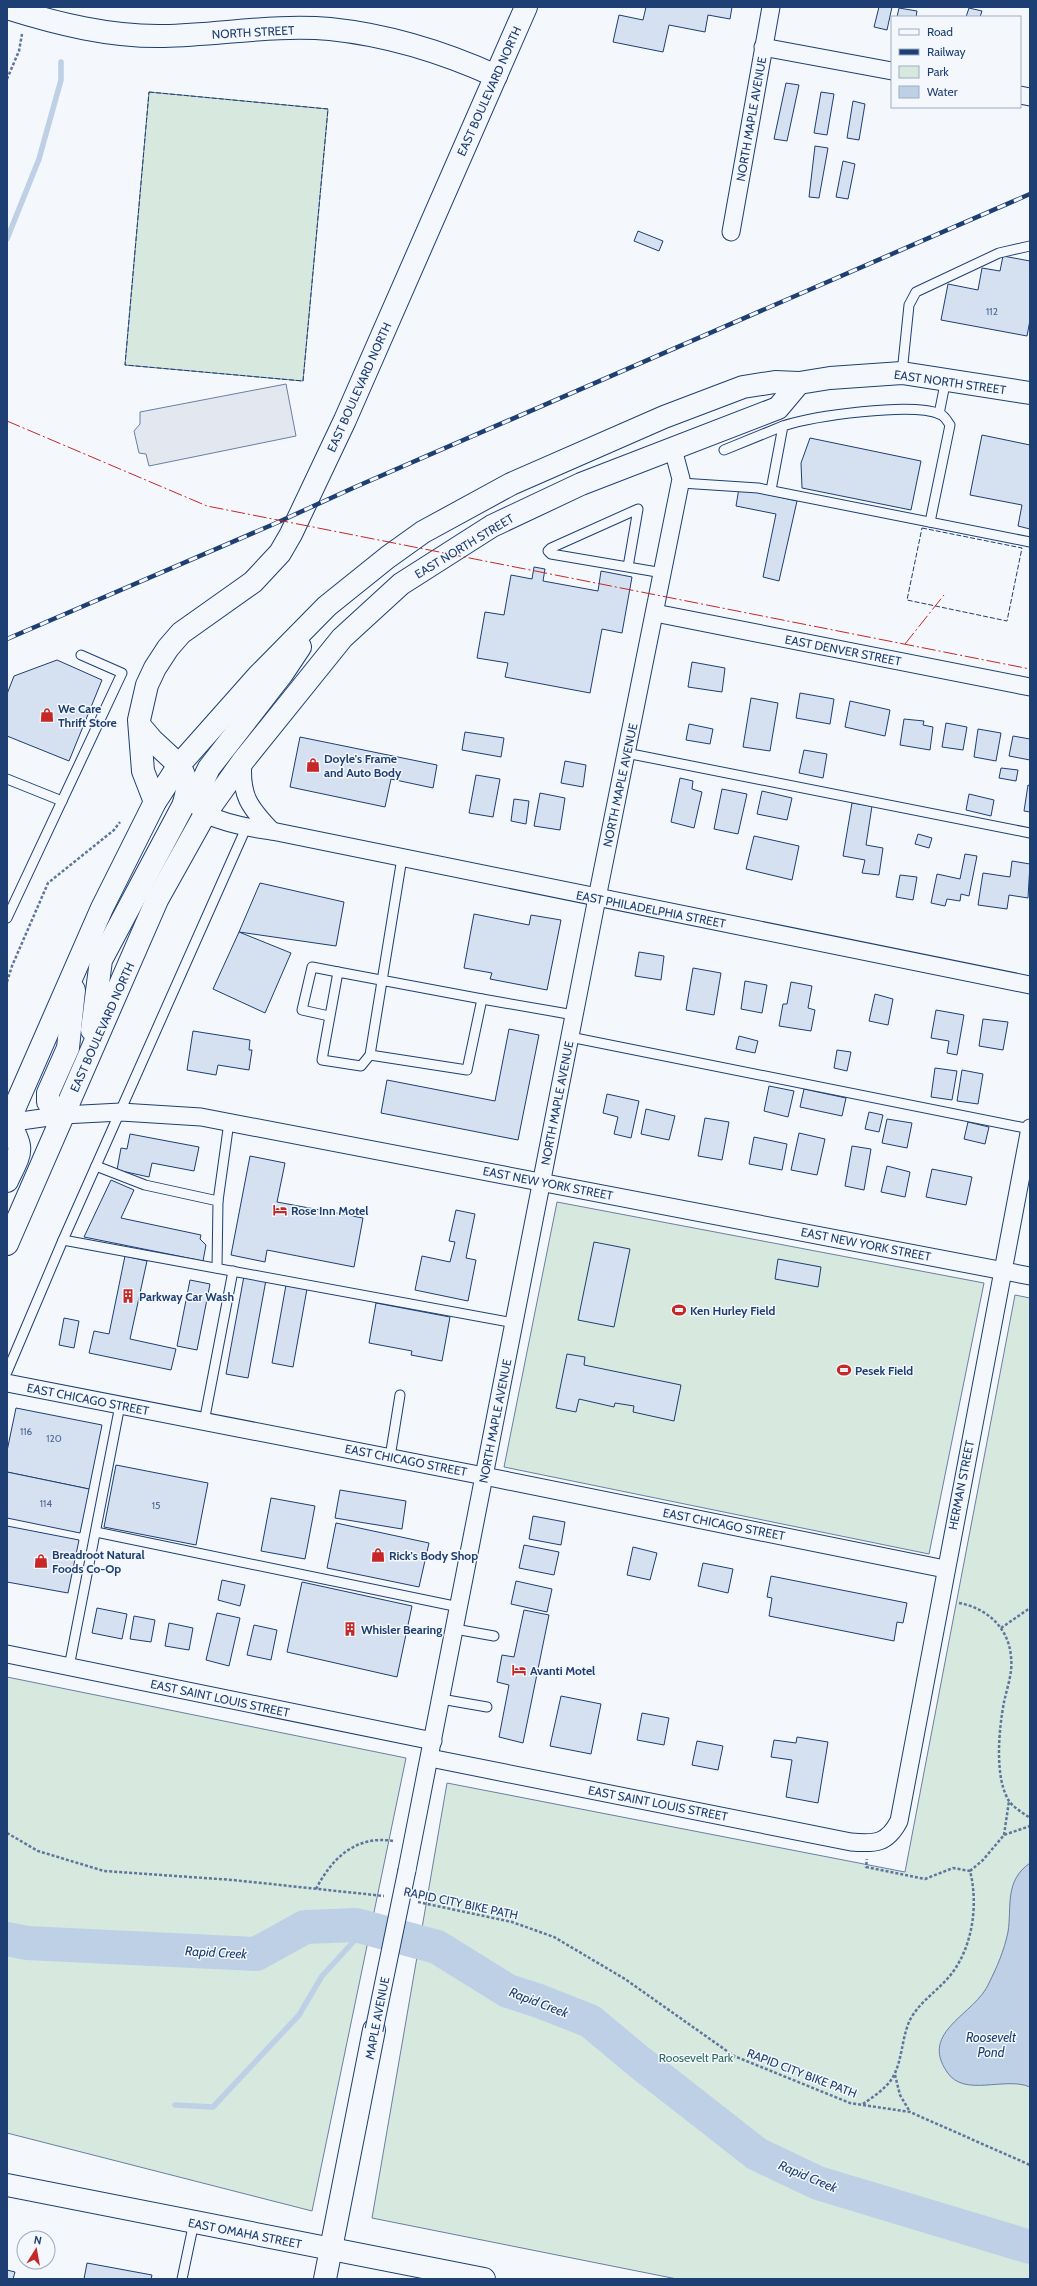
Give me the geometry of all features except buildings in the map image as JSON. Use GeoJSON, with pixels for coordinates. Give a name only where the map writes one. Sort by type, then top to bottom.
{"type":"FeatureCollection","features":[{"type":"Feature","properties":{"kind":"main road","name":"EAST BOULEVARD NORTH"},"geometry":{"type":"LineString","coordinates":[[155,802],[143,771],[140,713],[147,685],[168,648],[180,633],[199,618],[253,582],[280,553],[291,534],[345,420],[526,7]]}},
{"type":"Feature","properties":{"kind":"main road","name":"NORTH STREET"},"geometry":{"type":"LineString","coordinates":[[17,11],[70,26],[134,35],[163,36],[299,29],[330,29],[393,40],[424,48],[496,76]]}},
{"type":"Feature","properties":{"kind":"main road","name":"EAST NORTH STREET"},"geometry":{"type":"LineString","coordinates":[[179,765],[258,676],[327,606],[388,557],[423,532],[511,484],[664,417],[743,387],[775,382],[799,383],[830,378],[902,373],[1030,393]]}},
{"type":"Feature","properties":{"kind":"main road"},"geometry":{"type":"LineString","coordinates":[[673,449],[670,434],[682,423],[775,382]]}},
{"type":"Feature","properties":{"kind":"main road","name":"EAST NORTH STREET"},"geometry":{"type":"LineString","coordinates":[[205,814],[243,761],[342,638],[401,584],[492,526],[581,484],[778,408],[799,383]]}},
{"type":"Feature","properties":{"kind":"main road"},"geometry":{"type":"LineString","coordinates":[[205,814],[201,807],[201,796],[203,779],[209,768],[282,674],[327,606]]}},
{"type":"Feature","properties":{"kind":"main road"},"geometry":{"type":"LineString","coordinates":[[89,1056],[101,960],[183,806],[189,788],[187,779],[179,765],[152,740],[140,726]]}},
{"type":"Feature","properties":{"kind":"main road"},"geometry":{"type":"LineString","coordinates":[[7,1181],[20,1150],[19,1140],[7,1123],[102,908],[155,802],[179,765]]}},
{"type":"Feature","properties":{"kind":"main road","name":"EAST BOULEVARD NORTH"},"geometry":{"type":"LineString","coordinates":[[7,1244],[157,900],[205,814]]}},
{"type":"Feature","properties":{"kind":"main road"},"geometry":{"type":"LineString","coordinates":[[63,1115],[54,1109],[48,1102],[48,1092],[68,1048],[76,968]]}},
{"type":"Feature","properties":{"kind":"main road","name":"MAPLE AVENUE"},"geometry":{"type":"LineString","coordinates":[[325,2279],[374,2030]]}},
{"type":"Feature","properties":{"kind":"main road","name":"EAST OMAHA STREET"},"geometry":{"type":"LineString","coordinates":[[7,2185],[484,2279]]}},
{"type":"Feature","properties":{"kind":"street","name":"NORTH MAPLE AVENUE"},"geometry":{"type":"LineString","coordinates":[[732,232],[771,7]]}},
{"type":"Feature","properties":{"kind":"street"},"geometry":{"type":"LineString","coordinates":[[764,47],[891,71]]}},
{"type":"Feature","properties":{"kind":"street","name":"NORTH MAPLE AVENUE"},"geometry":{"type":"LineString","coordinates":[[432,1750],[574,1015],[681,483],[673,449]]}},
{"type":"Feature","properties":{"kind":"street","name":"EAST DENVER STREET"},"geometry":{"type":"LineString","coordinates":[[655,613],[1030,687]]}},
{"type":"Feature","properties":{"kind":"street"},"geometry":{"type":"LineString","coordinates":[[243,761],[242,776],[245,796],[252,810],[272,831]]}},
{"type":"Feature","properties":{"kind":"street","name":"EAST PHILADELPHIA STREET"},"geometry":{"type":"LineString","coordinates":[[205,814],[223,822],[246,828],[272,831],[1030,985]]}},
{"type":"Feature","properties":{"kind":"street","name":"EAST NEW YORK STREET"},"geometry":{"type":"LineString","coordinates":[[7,1123],[63,1115],[120,1112],[201,1117],[1030,1276]]}},
{"type":"Feature","properties":{"kind":"street","name":"HERMAN STREET"},"geometry":{"type":"LineString","coordinates":[[886,1838],[894,1832],[899,1821],[941,1598],[945,1569],[1030,1129]]}},
{"type":"Feature","properties":{"kind":"street","name":"EAST CHICAGO STREET"},"geometry":{"type":"LineString","coordinates":[[7,1384],[390,1457],[945,1569]]}},
{"type":"Feature","properties":{"kind":"street","name":"EAST SAINT LOUIS STREET"},"geometry":{"type":"LineString","coordinates":[[7,1654],[432,1750],[866,1843],[875,1843],[886,1838]]}},
{"type":"Feature","properties":{"kind":"street","name":"MAPLE AVENUE"},"geometry":{"type":"LineString","coordinates":[[374,2030],[432,1750]]}},
{"type":"Feature","properties":{"kind":"lane"},"geometry":{"type":"LineString","coordinates":[[902,373],[907,316],[912,298],[916,292],[999,253],[1030,246]]}},
{"type":"Feature","properties":{"kind":"lane"},"geometry":{"type":"LineString","coordinates":[[939,414],[946,379]]}},
{"type":"Feature","properties":{"kind":"lane"},"geometry":{"type":"LineString","coordinates":[[724,450],[782,426],[801,420],[897,409],[939,414],[946,419],[950,425],[930,522]]}},
{"type":"Feature","properties":{"kind":"lane"},"geometry":{"type":"LineString","coordinates":[[771,490],[782,426]]}},
{"type":"Feature","properties":{"kind":"lane"},"geometry":{"type":"LineString","coordinates":[[681,483],[727,484],[771,490],[1030,542]]}},
{"type":"Feature","properties":{"kind":"lane"},"geometry":{"type":"LineString","coordinates":[[628,567],[638,509],[551,548],[548,551],[551,554],[663,574]]}},
{"type":"Feature","properties":{"kind":"lane"},"geometry":{"type":"LineString","coordinates":[[7,918],[122,673],[81,655]]}},
{"type":"Feature","properties":{"kind":"lane"},"geometry":{"type":"LineString","coordinates":[[626,753],[1030,833]]}},
{"type":"Feature","properties":{"kind":"lane"},"geometry":{"type":"LineString","coordinates":[[7,779],[62,801]]}},
{"type":"Feature","properties":{"kind":"lane"},"geometry":{"type":"LineString","coordinates":[[7,1372],[63,1240],[246,828]]}},
{"type":"Feature","properties":{"kind":"lane"},"geometry":{"type":"LineString","coordinates":[[338,972],[322,1060],[361,1066],[370,1055],[384,980],[402,858]]}},
{"type":"Feature","properties":{"kind":"lane"},"geometry":{"type":"LineString","coordinates":[[329,1016],[302,1010],[312,967],[574,1015]]}},
{"type":"Feature","properties":{"kind":"lane"},"geometry":{"type":"LineString","coordinates":[[370,1055],[467,1070],[482,999]]}},
{"type":"Feature","properties":{"kind":"lane"},"geometry":{"type":"LineString","coordinates":[[570,1037],[1030,1129]]}},
{"type":"Feature","properties":{"kind":"lane"},"geometry":{"type":"LineString","coordinates":[[217,1268],[218,1200],[229,1122]]}},
{"type":"Feature","properties":{"kind":"lane"},"geometry":{"type":"LineString","coordinates":[[96,1166],[145,1185],[218,1200]]}},
{"type":"Feature","properties":{"kind":"lane"},"geometry":{"type":"LineString","coordinates":[[63,1240],[514,1323]]}},
{"type":"Feature","properties":{"kind":"lane"},"geometry":{"type":"LineString","coordinates":[[204,1422],[233,1271]]}},
{"type":"Feature","properties":{"kind":"lane"},"geometry":{"type":"LineString","coordinates":[[390,1457],[400,1395]]}},
{"type":"Feature","properties":{"kind":"lane"},"geometry":{"type":"LineString","coordinates":[[69,1667],[120,1405]]}},
{"type":"Feature","properties":{"kind":"lane"},"geometry":{"type":"LineString","coordinates":[[96,1532],[459,1606]]}},
{"type":"Feature","properties":{"kind":"lane"},"geometry":{"type":"LineString","coordinates":[[455,1629],[494,1636]]}},
{"type":"Feature","properties":{"kind":"lane"},"geometry":{"type":"LineString","coordinates":[[441,1699],[486,1707]]}},
{"type":"Feature","properties":{"kind":"lane"},"geometry":{"type":"LineString","coordinates":[[182,2279],[194,2222]]}},
{"type":"Feature","properties":{"kind":"path"},"geometry":{"type":"LineString","coordinates":[[7,79],[19,51],[17,11]]}},
{"type":"Feature","properties":{"kind":"path"},"geometry":{"type":"LineString","coordinates":[[7,982],[12,966],[48,883],[114,830],[124,818]]}},
{"type":"Feature","properties":{"kind":"path"},"geometry":{"type":"LineString","coordinates":[[941,1598],[972,1606],[981,1610],[1001,1628],[1008,1642],[1012,1658],[1003,1710],[1000,1776],[1010,1801],[1030,1818]]}},
{"type":"Feature","properties":{"kind":"path"},"geometry":{"type":"LineString","coordinates":[[1001,1628],[1030,1608]]}},
{"type":"Feature","properties":{"kind":"path"},"geometry":{"type":"LineString","coordinates":[[866,1843],[866,1867],[925,1879],[953,1868],[970,1871],[979,1865],[1004,1835],[1010,1801]]}},
{"type":"Feature","properties":{"kind":"path"},"geometry":{"type":"LineString","coordinates":[[1004,1835],[1030,1826]]}},
{"type":"Feature","properties":{"kind":"path","name":"RAPID CITY BIKE PATH"},"geometry":{"type":"LineString","coordinates":[[7,1833],[38,1851],[104,1871],[233,1880],[386,1897]]}},
{"type":"Feature","properties":{"kind":"path"},"geometry":{"type":"LineString","coordinates":[[316,1889],[326,1871],[340,1856],[354,1847],[372,1839],[393,1841]]}},
{"type":"Feature","properties":{"kind":"path"},"geometry":{"type":"LineString","coordinates":[[910,2112],[900,2095],[895,2074],[904,2034],[914,2013],[924,2000],[948,1978],[961,1960],[973,1915],[970,1871]]}},
{"type":"Feature","properties":{"kind":"path","name":"RAPID CITY BIKE PATH"},"geometry":{"type":"LineString","coordinates":[[415,1902],[512,1922],[554,1938],[625,1979],[734,2056],[850,2103],[910,2112],[1030,2165]]}},
{"type":"Feature","properties":{"kind":"path"},"geometry":{"type":"LineString","coordinates":[[863,2104],[881,2091],[895,2074]]}},
{"type":"Feature","properties":{"kind":"green space"},"geometry":{"type":"Polygon","coordinates":[[[149,92],[328,109],[303,381],[125,365],[149,92]]]}},
{"type":"Feature","properties":{"kind":"green space"},"geometry":{"type":"Polygon","coordinates":[[[557,1202],[984,1283],[929,1554],[504,1467],[557,1202]]]}},
{"type":"Feature","properties":{"kind":"green space","name":"Roosevelt Park"},"geometry":{"type":"Polygon","coordinates":[[[1015,1295],[1030,1298],[1030,2279],[677,2279],[372,2218],[447,1783],[905,1872],[1015,1295]]]}},
{"type":"Feature","properties":{"kind":"green space"},"geometry":{"type":"Polygon","coordinates":[[[7,1677],[406,1758],[312,2211],[7,2133],[7,1677]]]}},
{"type":"Feature","properties":{"kind":"shaded area"},"geometry":{"type":"Polygon","coordinates":[[[286,384],[296,436],[149,466],[146,454],[139,453],[134,431],[140,424],[140,412],[286,384]]]}},
{"type":"Feature","properties":{"kind":"water","name":"Roosevelt Pond"},"geometry":{"type":"Polygon","coordinates":[[[1030,1863],[1030,2087],[1020,2084],[964,2084],[954,2080],[947,2072],[940,2058],[940,2045],[944,2034],[982,1994],[995,1971],[1008,1932],[1013,1886],[1016,1878],[1030,1863]]]}},
{"type":"Feature","properties":{"kind":"waterway"},"geometry":{"type":"LineString","coordinates":[[7,239],[39,159],[61,80],[61,62]]}},
{"type":"Feature","properties":{"kind":"waterway","name":"Rapid Creek"},"geometry":{"type":"LineString","coordinates":[[7,1939],[27,1943],[256,1954],[305,1927],[356,1925],[437,1947],[508,1991],[539,2001],[590,2021],[638,2061],[757,2154],[818,2183],[1030,2247]]}},
{"type":"Feature","properties":{"kind":"waterway"},"geometry":{"type":"LineString","coordinates":[[175,2105],[213,2107],[299,2015],[322,1976],[366,1928]]}},
{"type":"Feature","properties":{"kind":"railway"},"geometry":{"type":"LineString","coordinates":[[7,639],[1030,194]]}},
{"type":"Feature","properties":{"kind":"fence"},"geometry":{"type":"LineString","coordinates":[[149,92],[328,109],[303,381],[125,365],[149,92]]}},
{"type":"Feature","properties":{"kind":"fence"},"geometry":{"type":"LineString","coordinates":[[922,528],[1022,548],[1007,621],[907,600],[922,528]]}},
{"type":"Feature","properties":{"kind":"power"},"geometry":{"type":"LineString","coordinates":[[7,421],[207,506],[1030,669]]}},
{"type":"Feature","properties":{"kind":"power"},"geometry":{"type":"LineString","coordinates":[[905,644],[944,595]]}},
{"type":"Feature","properties":{"kind":"place","name":"We Care Thrift Store"},"geometry":{"type":"Point","coordinates":[47,715]}},
{"type":"Feature","properties":{"kind":"place","name":"Doyle's Frame and Auto Body"},"geometry":{"type":"Point","coordinates":[313,765]}},
{"type":"Feature","properties":{"kind":"place","name":"Rose Inn Motel"},"geometry":{"type":"Point","coordinates":[280,1210]}},
{"type":"Feature","properties":{"kind":"place","name":"Parkway Car Wash"},"geometry":{"type":"Point","coordinates":[128,1296]}},
{"type":"Feature","properties":{"kind":"place","name":"Ken Hurley Field"},"geometry":{"type":"Point","coordinates":[679,1310]}},
{"type":"Feature","properties":{"kind":"place","name":"Pesek Field"},"geometry":{"type":"Point","coordinates":[844,1370]}},
{"type":"Feature","properties":{"kind":"place","name":"Rick's Body Shop"},"geometry":{"type":"Point","coordinates":[378,1555]}},
{"type":"Feature","properties":{"kind":"place","name":"Breadroot Natural Foods Co-Op"},"geometry":{"type":"Point","coordinates":[41,1561]}},
{"type":"Feature","properties":{"kind":"place","name":"Whisler Bearing"},"geometry":{"type":"Point","coordinates":[350,1629]}},
{"type":"Feature","properties":{"kind":"place","name":"Avanti Motel"},"geometry":{"type":"Point","coordinates":[519,1670]}}]}
